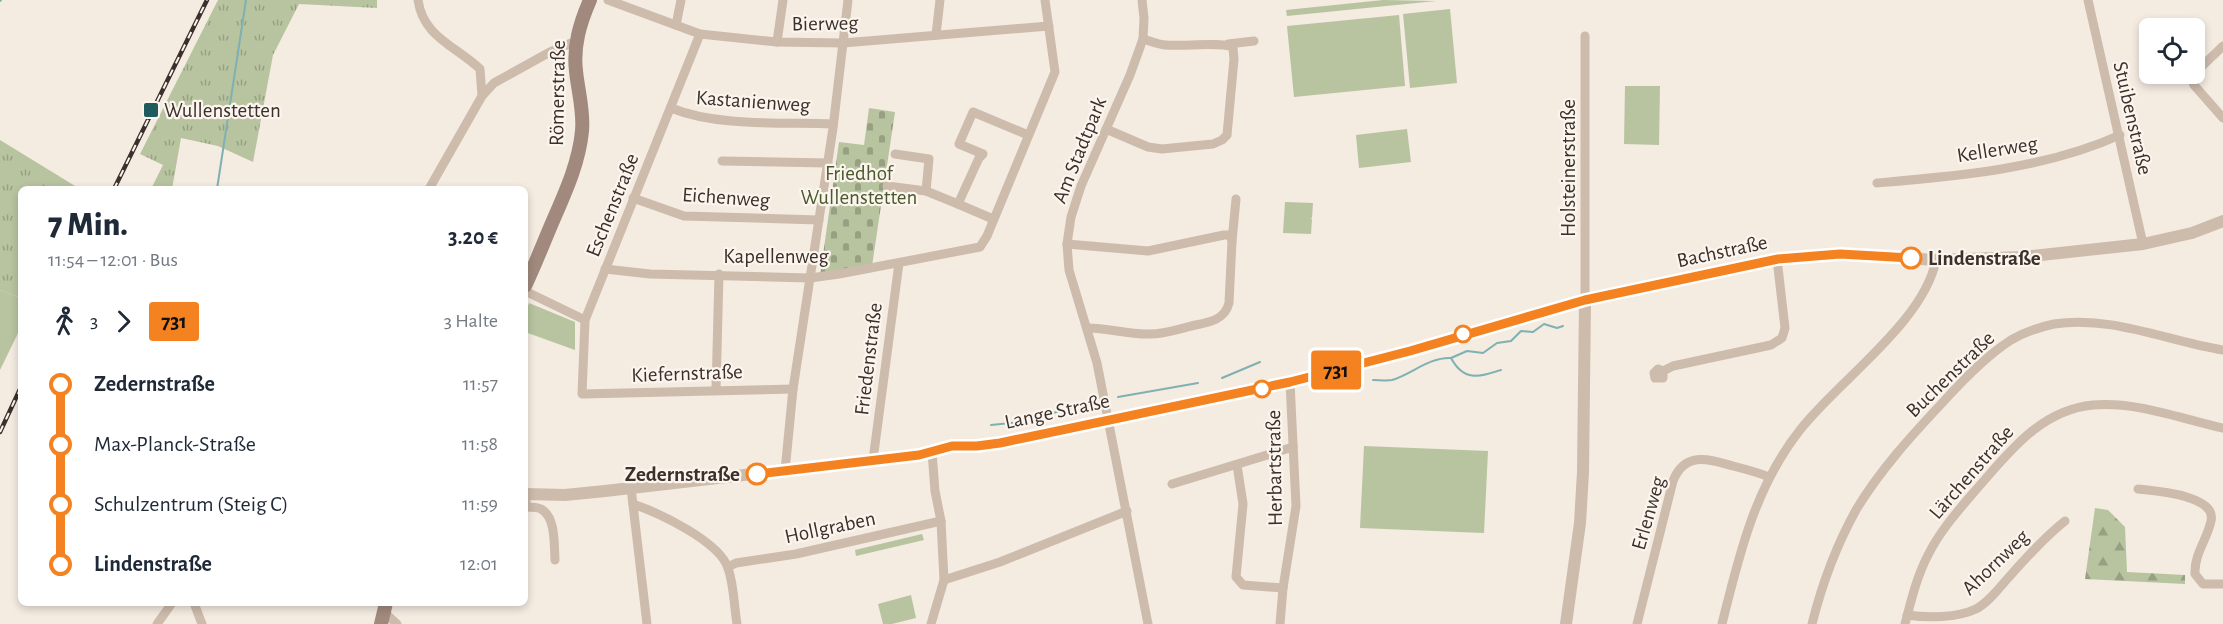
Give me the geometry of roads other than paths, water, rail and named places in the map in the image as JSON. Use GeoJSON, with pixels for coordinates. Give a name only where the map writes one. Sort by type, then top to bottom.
{"type":"FeatureCollection","features":[{"type":"Feature","properties":{"kind":"main road","name":"Römerstraße"},"geometry":{"type":"LineString","coordinates":[[528,279],[569,183],[579,151],[582,110],[575,69],[576,42],[590,0]]}},
{"type":"Feature","properties":{"kind":"street"},"geometry":{"type":"LineString","coordinates":[[418,0],[422,18],[433,33],[480,69],[482,96]]}},
{"type":"Feature","properties":{"kind":"street","name":"Bierweg"},"geometry":{"type":"LineString","coordinates":[[608,0],[700,34],[777,42],[843,43],[1049,26]]}},
{"type":"Feature","properties":{"kind":"street"},"geometry":{"type":"LineString","coordinates":[[676,25],[681,0]]}},
{"type":"Feature","properties":{"kind":"street"},"geometry":{"type":"LineString","coordinates":[[777,42],[783,0]]}},
{"type":"Feature","properties":{"kind":"street"},"geometry":{"type":"LineString","coordinates":[[785,471],[793,389],[828,163],[848,0]]}},
{"type":"Feature","properties":{"kind":"street"},"geometry":{"type":"LineString","coordinates":[[936,35],[940,0]]}},
{"type":"Feature","properties":{"kind":"street"},"geometry":{"type":"LineString","coordinates":[[887,186],[926,191],[993,219],[1055,72],[1045,0]]}},
{"type":"Feature","properties":{"kind":"street","name":"Am Stadtpark"},"geometry":{"type":"LineString","coordinates":[[1142,0],[1143,39],[1130,75],[1078,195],[1067,244],[1069,270],[1088,328],[1109,420],[1148,624]]}},
{"type":"Feature","properties":{"kind":"street","name":"Stuibenstraße"},"geometry":{"type":"LineString","coordinates":[[2088,0],[2143,244]]}},
{"type":"Feature","properties":{"kind":"street","name":"Eschenstraße"},"geometry":{"type":"LineString","coordinates":[[582,394],[585,320],[700,34]]}},
{"type":"Feature","properties":{"kind":"street","name":"Holsteinerstraße"},"geometry":{"type":"LineString","coordinates":[[1585,300],[1586,36]]}},
{"type":"Feature","properties":{"kind":"street"},"geometry":{"type":"LineString","coordinates":[[1143,39],[1163,45],[1178,46],[1228,44],[1254,40]]}},
{"type":"Feature","properties":{"kind":"street"},"geometry":{"type":"LineString","coordinates":[[431,186],[482,96],[494,83],[550,52],[576,42]]}},
{"type":"Feature","properties":{"kind":"street"},"geometry":{"type":"LineString","coordinates":[[1106,129],[1148,147],[1161,149],[1213,144],[1222,140],[1227,135],[1229,125],[1234,59],[1233,48],[1228,44]]}},
{"type":"Feature","properties":{"kind":"street"},"geometry":{"type":"LineString","coordinates":[[2205,64],[2223,46]]}},
{"type":"Feature","properties":{"kind":"street"},"geometry":{"type":"LineString","coordinates":[[2194,84],[2223,118]]}},
{"type":"Feature","properties":{"kind":"street","name":"Kastanienweg"},"geometry":{"type":"LineString","coordinates":[[671,108],[690,116],[711,119],[833,124]]}},
{"type":"Feature","properties":{"kind":"street"},"geometry":{"type":"LineString","coordinates":[[958,204],[983,154],[959,144],[973,112],[1028,135]]}},
{"type":"Feature","properties":{"kind":"street","name":"Kellerweg"},"geometry":{"type":"LineString","coordinates":[[1877,183],[2020,165],[2078,152],[2120,135]]}},
{"type":"Feature","properties":{"kind":"street"},"geometry":{"type":"LineString","coordinates":[[895,154],[930,159],[926,191]]}},
{"type":"Feature","properties":{"kind":"street"},"geometry":{"type":"LineString","coordinates":[[722,161],[828,163]]}},
{"type":"Feature","properties":{"kind":"street","name":"Eichenweg"},"geometry":{"type":"LineString","coordinates":[[633,198],[684,216],[819,220]]}},
{"type":"Feature","properties":{"kind":"street"},"geometry":{"type":"LineString","coordinates":[[1088,328],[1107,328],[1133,334],[1151,334],[1179,330],[1221,318],[1227,311],[1229,303],[1236,199]]}},
{"type":"Feature","properties":{"kind":"street","name":"Kapellenweg"},"geometry":{"type":"LineString","coordinates":[[606,269],[650,274],[810,278],[980,247],[993,219]]}},
{"type":"Feature","properties":{"kind":"street","name":"Bachstraße"},"geometry":{"type":"LineString","coordinates":[[1585,300],[1778,259],[1840,254],[1936,260],[2022,257],[2143,244],[2192,233],[2223,221]]}},
{"type":"Feature","properties":{"kind":"street"},"geometry":{"type":"LineString","coordinates":[[1067,244],[1148,251],[1224,235],[1230,236],[1232,241]]}},
{"type":"Feature","properties":{"kind":"street"},"geometry":{"type":"LineString","coordinates":[[1663,371],[1676,365],[1772,345],[1782,338],[1785,328],[1778,259]]}},
{"type":"Feature","properties":{"kind":"street"},"geometry":{"type":"LineString","coordinates":[[1722,624],[1748,526],[1769,477],[1803,426],[1895,331],[1928,282],[1936,260]]}},
{"type":"Feature","properties":{"kind":"street","name":"Friedenstraße"},"geometry":{"type":"LineString","coordinates":[[873,460],[899,263]]}},
{"type":"Feature","properties":{"kind":"street"},"geometry":{"type":"LineString","coordinates":[[716,390],[719,274]]}},
{"type":"Feature","properties":{"kind":"street"},"geometry":{"type":"LineString","coordinates":[[528,292],[585,320]]}},
{"type":"Feature","properties":{"kind":"street"},"geometry":{"type":"LineString","coordinates":[[1566,624],[1579,534],[1583,482],[1586,394],[1585,300]]}},
{"type":"Feature","properties":{"kind":"street","name":"Lange Straße"},"geometry":{"type":"LineString","coordinates":[[528,494],[565,495],[631,488],[873,460],[932,452],[952,446],[982,446],[1012,441],[1290,382],[1410,351],[1585,300]]}},
{"type":"Feature","properties":{"kind":"street","name":"Buchenstraße"},"geometry":{"type":"LineString","coordinates":[[1812,624],[1833,556],[1868,492],[1896,455],[1955,390],[1983,361],[2011,340],[2053,324],[2104,324],[2223,350]]}},
{"type":"Feature","properties":{"kind":"street","name":"Herbartstraße"},"geometry":{"type":"LineString","coordinates":[[1280,624],[1283,588],[1296,506],[1290,382]]}},
{"type":"Feature","properties":{"kind":"street","name":"Kiefernstraße"},"geometry":{"type":"LineString","coordinates":[[582,394],[793,389]]}},
{"type":"Feature","properties":{"kind":"street","name":"Lärchenstraße"},"geometry":{"type":"LineString","coordinates":[[1906,620],[1927,556],[1945,527],[2019,441],[2052,417],[2080,407],[2106,405],[2150,411],[2223,428]]}},
{"type":"Feature","properties":{"kind":"street"},"geometry":{"type":"LineString","coordinates":[[1172,484],[1293,447]]}},
{"type":"Feature","properties":{"kind":"street"},"geometry":{"type":"LineString","coordinates":[[931,624],[944,580],[941,521],[935,490],[932,452]]}},
{"type":"Feature","properties":{"kind":"street","name":"Erlenweg"},"geometry":{"type":"LineString","coordinates":[[1637,624],[1673,481],[1680,468],[1686,463],[1701,459],[1769,477]]}},
{"type":"Feature","properties":{"kind":"street"},"geometry":{"type":"LineString","coordinates":[[1237,465],[1243,504],[1236,577],[1243,585],[1283,588]]}},
{"type":"Feature","properties":{"kind":"street"},"geometry":{"type":"LineString","coordinates":[[631,488],[647,624]]}},
{"type":"Feature","properties":{"kind":"street"},"geometry":{"type":"LineString","coordinates":[[2138,489],[2154,490],[2198,500],[2211,510],[2212,520],[2198,554],[2195,574],[2203,584],[2223,584]]}},
{"type":"Feature","properties":{"kind":"street"},"geometry":{"type":"LineString","coordinates":[[633,504],[691,531],[708,544],[728,567],[737,624]]}},
{"type":"Feature","properties":{"kind":"street"},"geometry":{"type":"LineString","coordinates":[[528,507],[540,508],[549,516],[555,560]]}},
{"type":"Feature","properties":{"kind":"street"},"geometry":{"type":"LineString","coordinates":[[944,580],[1004,561],[1127,511]]}},
{"type":"Feature","properties":{"kind":"street","name":"Hollgraben"},"geometry":{"type":"LineString","coordinates":[[728,567],[736,563],[796,554],[941,521]]}},
{"type":"Feature","properties":{"kind":"street","name":"Ahornweg"},"geometry":{"type":"LineString","coordinates":[[1906,620],[1962,613],[1978,608],[2065,521]]}},
{"type":"Feature","properties":{"kind":"street"},"geometry":{"type":"LineString","coordinates":[[157,624],[170,606]]}},
{"type":"Feature","properties":{"kind":"street"},"geometry":{"type":"LineString","coordinates":[[195,606],[202,624]]}},
{"type":"Feature","properties":{"kind":"street"},"geometry":{"type":"LineString","coordinates":[[384,613],[398,624]]}},
{"type":"Feature","properties":{"kind":"waterway"},"geometry":{"type":"LineString","coordinates":[[217,186],[246,0]]}},
{"type":"Feature","properties":{"kind":"waterway"},"geometry":{"type":"LineString","coordinates":[[1451,358],[1467,351],[1483,353],[1497,343],[1511,341],[1521,331],[1533,332],[1544,324],[1557,328],[1563,326]]}},
{"type":"Feature","properties":{"kind":"waterway"},"geometry":{"type":"LineString","coordinates":[[1373,380],[1392,380],[1443,358],[1451,358],[1461,371],[1473,376],[1501,370]]}},
{"type":"Feature","properties":{"kind":"waterway"},"geometry":{"type":"LineString","coordinates":[[1222,378],[1260,362]]}},
{"type":"Feature","properties":{"kind":"waterway"},"geometry":{"type":"LineString","coordinates":[[1118,397],[1198,383]]}},
{"type":"Feature","properties":{"kind":"waterway"},"geometry":{"type":"LineString","coordinates":[[991,425],[1021,422],[1089,403]]}},
{"type":"Feature","properties":{"kind":"railway"},"geometry":{"type":"LineString","coordinates":[[115,186],[207,0]]}},
{"type":"Feature","properties":{"kind":"railway"},"geometry":{"type":"LineString","coordinates":[[0,432],[18,393]]}},
{"type":"Feature","properties":{"kind":"place","name":"Wullenstetten"},"geometry":{"type":"Point","coordinates":[151,110]}},
{"type":"Feature","properties":{"kind":"place","name":"Lindenstraße"},"geometry":{"type":"Point","coordinates":[1911,258]}},
{"type":"Feature","properties":{"kind":"place","name":"Zedernstraße"},"geometry":{"type":"Point","coordinates":[757,474]}},
{"type":"Feature","properties":{"kind":"park label","name":"Friedhof Wullenstetten"},"geometry":{"type":"Point","coordinates":[859,185]}}]}
